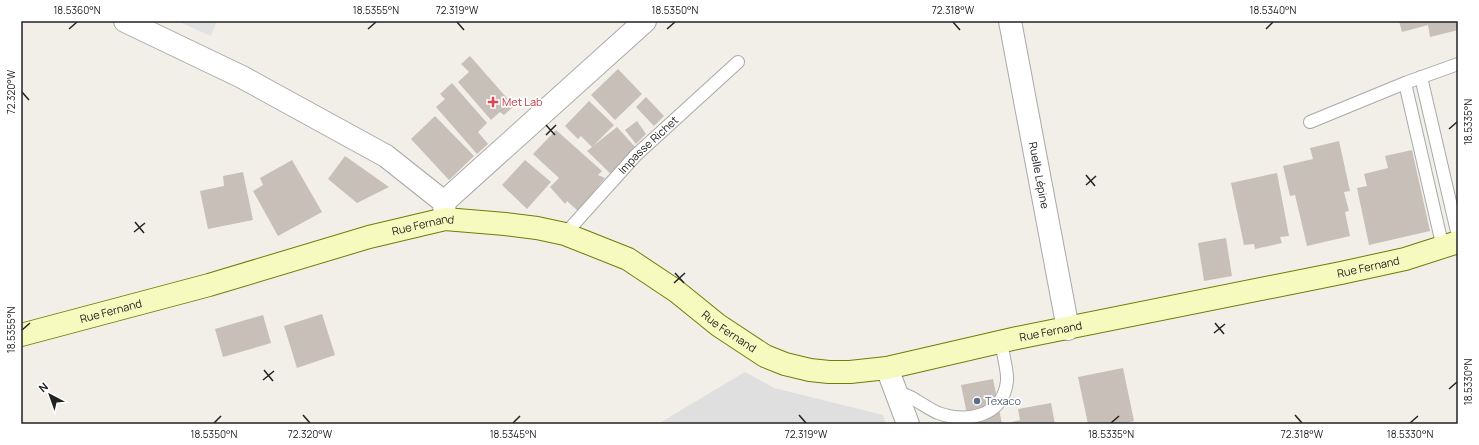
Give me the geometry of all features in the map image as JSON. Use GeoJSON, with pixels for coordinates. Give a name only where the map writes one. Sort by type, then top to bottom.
{"type":"FeatureCollection","features":[{"type":"Feature","properties":{"kind":"street"},"geometry":{"type":"LineString","coordinates":[[125,21],[242,77],[386,156],[445,210],[640,23]]}},
{"type":"Feature","properties":{"kind":"street","name":"Ruelle Lépine"},"geometry":{"type":"LineString","coordinates":[[1010,21],[1068,329]]}},
{"type":"Feature","properties":{"kind":"street","name":"Rue Fernand"},"geometry":{"type":"LineString","coordinates":[[21,335],[209,285],[369,237],[445,210],[504,224],[537,228],[565,234],[628,259],[676,291],[718,325],[765,356],[785,364],[810,370],[829,372],[850,372],[888,368],[1002,342],[1405,259],[1453,242]]}},
{"type":"Feature","properties":{"kind":"street"},"geometry":{"type":"LineString","coordinates":[[888,368],[908,424]]}},
{"type":"Feature","properties":{"kind":"lane","name":"Impasse Richet"},"geometry":{"type":"LineString","coordinates":[[565,234],[636,155],[738,62]]}},
{"type":"Feature","properties":{"kind":"lane"},"geometry":{"type":"LineString","coordinates":[[1310,122],[1405,83],[1458,64]]}},
{"type":"Feature","properties":{"kind":"lane"},"geometry":{"type":"LineString","coordinates":[[1421,77],[1453,242]]}},
{"type":"Feature","properties":{"kind":"lane"},"geometry":{"type":"LineString","coordinates":[[1405,83],[1453,242]]}},
{"type":"Feature","properties":{"kind":"lane"},"geometry":{"type":"LineString","coordinates":[[895,391],[916,399],[937,413],[955,417],[978,416],[992,410],[1003,396],[1007,380],[1002,342]]}},
{"type":"Feature","properties":{"kind":"shaded area"},"geometry":{"type":"Polygon","coordinates":[[[177,21],[217,21],[211,36],[177,21]]]}},
{"type":"Feature","properties":{"kind":"shaded area"},"geometry":{"type":"Polygon","coordinates":[[[745,372],[774,388],[883,415],[886,424],[658,424],[745,372]]]}},
{"type":"Feature","properties":{"kind":"building"},"geometry":{"type":"Polygon","coordinates":[[[1399,21],[1458,21],[1458,30],[1430,37],[1428,25],[1402,32],[1399,21]]]}},
{"type":"Feature","properties":{"kind":"building"},"geometry":{"type":"Polygon","coordinates":[[[470,56],[514,106],[504,115],[500,112],[491,120],[458,82],[469,72],[461,64],[470,56]]]}},
{"type":"Feature","properties":{"kind":"building"},"geometry":{"type":"Polygon","coordinates":[[[618,69],[642,94],[615,120],[591,95],[618,69]]]}},
{"type":"Feature","properties":{"kind":"building"},"geometry":{"type":"Polygon","coordinates":[[[452,83],[487,123],[478,132],[488,144],[477,154],[436,107],[445,99],[440,94],[452,83]]]}},
{"type":"Feature","properties":{"kind":"building"},"geometry":{"type":"Polygon","coordinates":[[[646,97],[664,116],[654,126],[636,107],[646,97]]]}},
{"type":"Feature","properties":{"kind":"building"},"geometry":{"type":"Polygon","coordinates":[[[589,101],[614,125],[593,146],[617,127],[636,148],[611,174],[587,151],[592,147],[581,136],[578,139],[565,126],[589,101]]]}},
{"type":"Feature","properties":{"kind":"building"},"geometry":{"type":"Polygon","coordinates":[[[435,116],[474,156],[449,180],[411,139],[435,116]]]}},
{"type":"Feature","properties":{"kind":"building"},"geometry":{"type":"Polygon","coordinates":[[[637,121],[646,134],[636,144],[625,130],[637,121]]]}},
{"type":"Feature","properties":{"kind":"building"},"geometry":{"type":"Polygon","coordinates":[[[556,130],[602,171],[598,175],[605,178],[578,211],[567,201],[565,204],[550,187],[559,178],[533,154],[556,130]]]}},
{"type":"Feature","properties":{"kind":"building"},"geometry":{"type":"Polygon","coordinates":[[[1339,141],[1350,191],[1344,192],[1349,211],[1345,212],[1350,236],[1307,246],[1295,195],[1290,196],[1283,166],[1313,159],[1310,148],[1339,141]]]}},
{"type":"Feature","properties":{"kind":"building"},"geometry":{"type":"Polygon","coordinates":[[[1412,150],[1430,231],[1369,245],[1357,188],[1367,186],[1364,174],[1388,168],[1385,156],[1412,150]]]}},
{"type":"Feature","properties":{"kind":"building"},"geometry":{"type":"Polygon","coordinates":[[[345,156],[389,187],[357,203],[328,179],[345,156]]]}},
{"type":"Feature","properties":{"kind":"building"},"geometry":{"type":"Polygon","coordinates":[[[292,160],[322,212],[278,236],[253,191],[263,185],[260,178],[292,160]]]}},
{"type":"Feature","properties":{"kind":"building"},"geometry":{"type":"Polygon","coordinates":[[[525,160],[551,182],[527,209],[502,185],[525,160]]]}},
{"type":"Feature","properties":{"kind":"building"},"geometry":{"type":"Polygon","coordinates":[[[243,172],[253,220],[208,229],[200,191],[224,186],[223,176],[243,172]]]}},
{"type":"Feature","properties":{"kind":"building"},"geometry":{"type":"Polygon","coordinates":[[[1277,173],[1289,236],[1280,237],[1282,243],[1255,249],[1254,244],[1244,245],[1231,183],[1277,173]]]}},
{"type":"Feature","properties":{"kind":"building"},"geometry":{"type":"Polygon","coordinates":[[[1226,238],[1232,276],[1204,281],[1198,243],[1226,238]]]}},
{"type":"Feature","properties":{"kind":"building"},"geometry":{"type":"Polygon","coordinates":[[[322,314],[335,355],[297,368],[284,326],[322,314]]]}},
{"type":"Feature","properties":{"kind":"building"},"geometry":{"type":"Polygon","coordinates":[[[263,315],[271,343],[223,357],[215,329],[263,315]]]}},
{"type":"Feature","properties":{"kind":"building"},"geometry":{"type":"Polygon","coordinates":[[[1123,368],[1134,421],[1121,424],[1088,424],[1078,377],[1123,368]]]}},
{"type":"Feature","properties":{"kind":"building"},"geometry":{"type":"Polygon","coordinates":[[[993,379],[1002,424],[969,424],[961,385],[993,379]]]}},
{"type":"Feature","properties":{"kind":"building"},"geometry":{"type":"Polygon","coordinates":[[[1051,403],[1055,424],[1005,424],[1020,420],[1018,409],[1051,403]]]}},
{"type":"Feature","properties":{"kind":"place","name":"Met Lab"},"geometry":{"type":"Point","coordinates":[493,102]}},
{"type":"Feature","properties":{"kind":"place","name":"Texaco"},"geometry":{"type":"Point","coordinates":[977,401]}}]}
